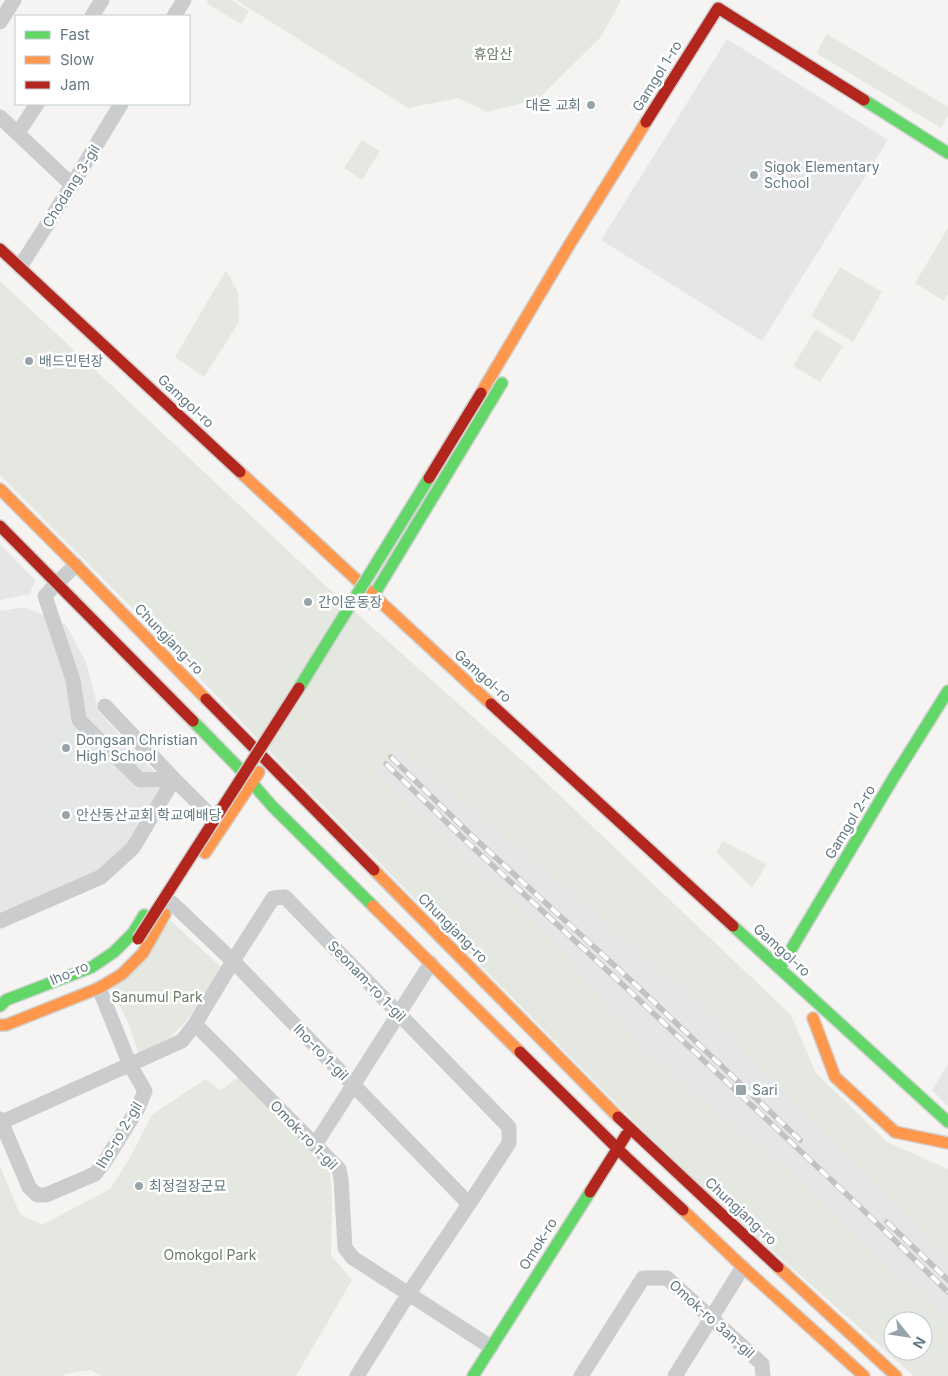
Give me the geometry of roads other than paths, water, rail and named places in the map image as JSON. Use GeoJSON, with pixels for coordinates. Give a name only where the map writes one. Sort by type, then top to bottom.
{"type":"FeatureCollection","features":[{"type":"Feature","properties":{"kind":"street"},"geometry":{"type":"LineString","coordinates":[[0,22],[14,0]]}},
{"type":"Feature","properties":{"kind":"street"},"geometry":{"type":"LineString","coordinates":[[93,15],[102,0]]}},
{"type":"Feature","properties":{"kind":"street"},"geometry":{"type":"LineString","coordinates":[[175,15],[184,0]]}},
{"type":"Feature","properties":{"kind":"street","name":"Gamgol 1-ro"},"geometry":{"type":"LineString","coordinates":[[481,393],[568,247],[718,8],[948,153]]}},
{"type":"Feature","properties":{"kind":"street"},"geometry":{"type":"LineString","coordinates":[[18,133],[36,105]]}},
{"type":"Feature","properties":{"kind":"street","name":"Chodang 3-gil"},"geometry":{"type":"LineString","coordinates":[[20,267],[120,105]]}},
{"type":"Feature","properties":{"kind":"street"},"geometry":{"type":"LineString","coordinates":[[0,117],[72,185]]}},
{"type":"Feature","properties":{"kind":"street"},"geometry":{"type":"LineString","coordinates":[[561,279],[568,247]]}},
{"type":"Feature","properties":{"kind":"street"},"geometry":{"type":"LineString","coordinates":[[356,585],[541,273],[568,247]]}},
{"type":"Feature","properties":{"kind":"street","name":"Gamgol-ro"},"geometry":{"type":"LineString","coordinates":[[0,249],[371,599],[780,968],[946,1131]]}},
{"type":"Feature","properties":{"kind":"street"},"geometry":{"type":"LineString","coordinates":[[371,599],[509,371]]}},
{"type":"Feature","properties":{"kind":"street","name":"Iho-ro"},"geometry":{"type":"LineString","coordinates":[[0,1017],[100,976],[121,960],[138,939],[309,673],[481,393]]}},
{"type":"Feature","properties":{"kind":"street","name":"Gamgol-ro"},"geometry":{"type":"LineString","coordinates":[[152,405],[356,585]]}},
{"type":"Feature","properties":{"kind":"street","name":"Chungjang-ro"},"geometry":{"type":"LineString","coordinates":[[0,489],[630,1129],[896,1376]]}},
{"type":"Feature","properties":{"kind":"street"},"geometry":{"type":"LineString","coordinates":[[0,526],[237,766],[272,806],[628,1158],[743,1267],[864,1376]]}},
{"type":"Feature","properties":{"kind":"street"},"geometry":{"type":"LineString","coordinates":[[76,565],[45,596],[73,680],[79,720],[140,780],[174,779]]}},
{"type":"Feature","properties":{"kind":"street","name":"Gamgol-ro"},"geometry":{"type":"LineString","coordinates":[[371,599],[579,800]]}},
{"type":"Feature","properties":{"kind":"street","name":"Gamgol 2-ro"},"geometry":{"type":"LineString","coordinates":[[780,968],[894,777],[948,691]]}},
{"type":"Feature","properties":{"kind":"street"},"geometry":{"type":"LineString","coordinates":[[104,706],[208,813]]}},
{"type":"Feature","properties":{"kind":"street"},"geometry":{"type":"LineString","coordinates":[[0,1006],[6,1000],[92,967],[114,952],[133,933],[251,746]]}},
{"type":"Feature","properties":{"kind":"street"},"geometry":{"type":"LineString","coordinates":[[0,1025],[6,1025],[98,988],[122,974],[142,953],[172,903],[266,761]]}},
{"type":"Feature","properties":{"kind":"street"},"geometry":{"type":"LineString","coordinates":[[0,921],[101,877],[134,848],[174,779]]}},
{"type":"Feature","properties":{"kind":"street","name":"Seonam-ro 1-gil"},"geometry":{"type":"LineString","coordinates":[[1,1120],[182,1041],[195,1024],[273,898],[285,897],[509,1126],[509,1142],[409,1293],[357,1376]]}},
{"type":"Feature","properties":{"kind":"street","name":"Iho-ro 1-gil"},"geometry":{"type":"LineString","coordinates":[[172,903],[233,961],[469,1204]]}},
{"type":"Feature","properties":{"kind":"street"},"geometry":{"type":"LineString","coordinates":[[315,1145],[431,963]]}},
{"type":"Feature","properties":{"kind":"street","name":"Iho-ro 2-gil"},"geometry":{"type":"LineString","coordinates":[[1,1120],[29,1187],[37,1195],[46,1195],[95,1174],[137,1110],[145,1091],[130,1065],[98,988]]}},
{"type":"Feature","properties":{"kind":"street"},"geometry":{"type":"LineString","coordinates":[[828,1031],[810,1015],[835,1077],[895,1132],[948,1142]]}},
{"type":"Feature","properties":{"kind":"street","name":"Omok-ro 1-gil"},"geometry":{"type":"LineString","coordinates":[[195,1024],[339,1170],[345,1248],[353,1258],[491,1347]]}},
{"type":"Feature","properties":{"kind":"street","name":"Omok-ro"},"geometry":{"type":"LineString","coordinates":[[473,1376],[630,1129]]}},
{"type":"Feature","properties":{"kind":"street"},"geometry":{"type":"LineString","coordinates":[[676,1376],[743,1267]]}},
{"type":"Feature","properties":{"kind":"street","name":"Omok-ro 3an-gil"},"geometry":{"type":"LineString","coordinates":[[581,1376],[643,1278],[666,1278],[762,1364],[763,1376]]}},
{"type":"Feature","properties":{"kind":"street"},"geometry":{"type":"LineString","coordinates":[[872,1376],[883,1364]]}},
{"type":"Feature","properties":{"kind":"railway"},"geometry":{"type":"LineString","coordinates":[[391,757],[471,835],[637,986],[800,1140]]}},
{"type":"Feature","properties":{"kind":"railway"},"geometry":{"type":"LineString","coordinates":[[386,764],[468,843],[858,1205],[948,1292]]}},
{"type":"Feature","properties":{"kind":"railway"},"geometry":{"type":"LineString","coordinates":[[887,1222],[948,1280]]}},
{"type":"Feature","properties":{"kind":"place","name":"대은 교회"},"geometry":{"type":"Point","coordinates":[591,105]}},
{"type":"Feature","properties":{"kind":"place","name":"Sigok Elementary School"},"geometry":{"type":"Point","coordinates":[754,175]}},
{"type":"Feature","properties":{"kind":"place","name":"배드민턴장"},"geometry":{"type":"Point","coordinates":[29,361]}},
{"type":"Feature","properties":{"kind":"place","name":"간이운동장"},"geometry":{"type":"Point","coordinates":[308,602]}},
{"type":"Feature","properties":{"kind":"place","name":"Dongsan Christian High School"},"geometry":{"type":"Point","coordinates":[66,748]}},
{"type":"Feature","properties":{"kind":"place","name":"안산동산교회 학교예배당"},"geometry":{"type":"Point","coordinates":[66,815]}},
{"type":"Feature","properties":{"kind":"place","name":"Sari"},"geometry":{"type":"Point","coordinates":[741,1090]}},
{"type":"Feature","properties":{"kind":"place","name":"최정걸장군묘"},"geometry":{"type":"Point","coordinates":[139,1186]}},
{"type":"Feature","properties":{"kind":"park label","name":"휴암산"},"geometry":{"type":"Point","coordinates":[493,54]}},
{"type":"Feature","properties":{"kind":"park label","name":"Sanumul Park"},"geometry":{"type":"Point","coordinates":[157,997]}},
{"type":"Feature","properties":{"kind":"park label","name":"Omokgol Park"},"geometry":{"type":"Point","coordinates":[210,1255]}}]}
